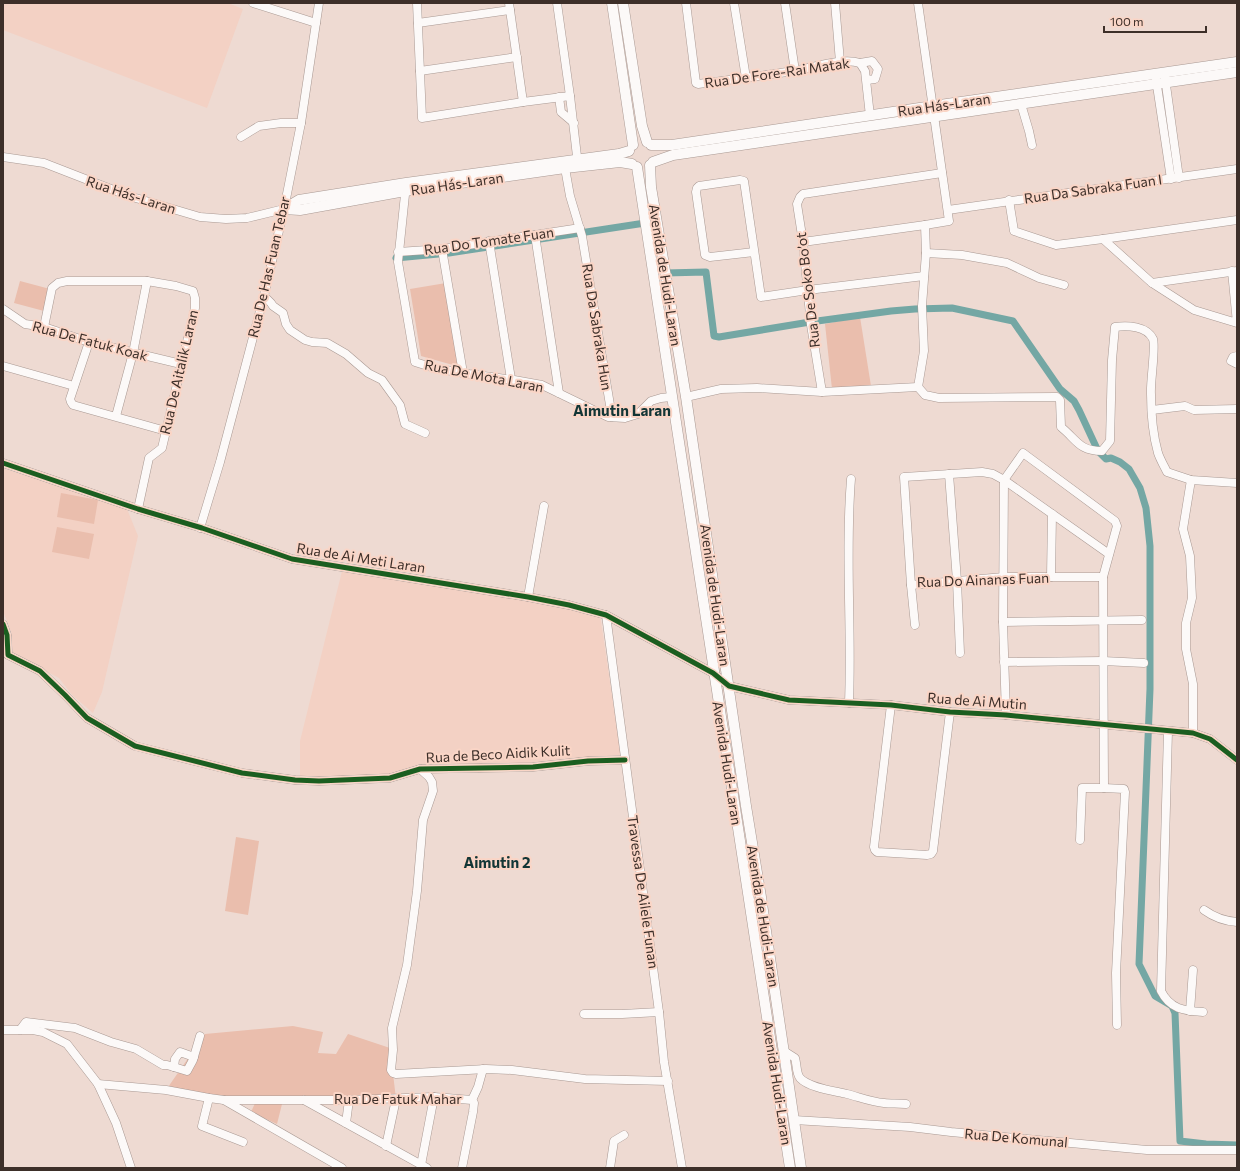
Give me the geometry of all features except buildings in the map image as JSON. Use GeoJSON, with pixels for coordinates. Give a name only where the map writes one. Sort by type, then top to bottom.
{"type":"FeatureCollection","features":[{"type":"Feature","properties":{"kind":"main road"},"geometry":{"type":"LineString","coordinates":[[612,3],[631,148],[629,155],[635,165],[642,168],[652,164],[655,153],[649,144],[642,126],[623,3]]}},
{"type":"Feature","properties":{"kind":"main road","name":"Rua Hás-Laran"},"geometry":{"type":"LineString","coordinates":[[649,144],[672,145],[865,120],[935,117],[1021,104],[1161,79],[1237,62]]}},
{"type":"Feature","properties":{"kind":"main road","name":"Rua Hás-Laran"},"geometry":{"type":"LineString","coordinates":[[652,164],[673,155],[933,106],[1161,79],[1237,72]]}},
{"type":"Feature","properties":{"kind":"main road"},"geometry":{"type":"LineString","coordinates":[[631,148],[640,142],[649,144]]}},
{"type":"Feature","properties":{"kind":"main road","name":"Rua Hás-Laran"},"geometry":{"type":"LineString","coordinates":[[406,187],[578,163],[619,154],[631,148]]}},
{"type":"Feature","properties":{"kind":"main road","name":"Rua Hás-Laran"},"geometry":{"type":"LineString","coordinates":[[284,209],[299,200],[565,168],[578,163],[620,162],[635,165]]}},
{"type":"Feature","properties":{"kind":"main road","name":"Avenida de Hudi-Laran"},"geometry":{"type":"LineString","coordinates":[[652,164],[651,187],[686,397],[801,1168]]}},
{"type":"Feature","properties":{"kind":"main road","name":"Avenida Hudi-Laran"},"geometry":{"type":"LineString","coordinates":[[635,165],[790,1168]]}},
{"type":"Feature","properties":{"kind":"street"},"geometry":{"type":"LineString","coordinates":[[253,3],[316,23]]}},
{"type":"Feature","properties":{"kind":"street","name":"Rua De Has Fuan Tebar"},"geometry":{"type":"LineString","coordinates":[[200,528],[220,462],[264,296],[284,209],[301,123],[319,3]]}},
{"type":"Feature","properties":{"kind":"street"},"geometry":{"type":"LineString","coordinates":[[417,3],[422,118],[570,96]]}},
{"type":"Feature","properties":{"kind":"street"},"geometry":{"type":"LineString","coordinates":[[557,3],[574,123],[578,163]]}},
{"type":"Feature","properties":{"kind":"street","name":"Rua De Fore-Rai Matak"},"geometry":{"type":"LineString","coordinates":[[686,3],[696,84],[795,71],[840,62],[860,62],[865,71],[867,80],[865,120]]}},
{"type":"Feature","properties":{"kind":"street"},"geometry":{"type":"LineString","coordinates":[[734,3],[746,78]]}},
{"type":"Feature","properties":{"kind":"street"},"geometry":{"type":"LineString","coordinates":[[785,3],[795,71]]}},
{"type":"Feature","properties":{"kind":"street"},"geometry":{"type":"LineString","coordinates":[[835,3],[840,62]]}},
{"type":"Feature","properties":{"kind":"street"},"geometry":{"type":"LineString","coordinates":[[803,242],[949,222],[918,3]]}},
{"type":"Feature","properties":{"kind":"street"},"geometry":{"type":"LineString","coordinates":[[418,23],[510,6],[523,102]]}},
{"type":"Feature","properties":{"kind":"street"},"geometry":{"type":"LineString","coordinates":[[420,71],[517,57]]}},
{"type":"Feature","properties":{"kind":"street"},"geometry":{"type":"LineString","coordinates":[[860,62],[872,61],[878,69],[875,79],[867,80]]}},
{"type":"Feature","properties":{"kind":"street"},"geometry":{"type":"LineString","coordinates":[[1161,79],[1175,178]]}},
{"type":"Feature","properties":{"kind":"street"},"geometry":{"type":"LineString","coordinates":[[559,97],[562,112],[574,123]]}},
{"type":"Feature","properties":{"kind":"street"},"geometry":{"type":"LineString","coordinates":[[1021,104],[1032,144]]}},
{"type":"Feature","properties":{"kind":"street"},"geometry":{"type":"LineString","coordinates":[[241,137],[259,126],[281,123],[301,123]]}},
{"type":"Feature","properties":{"kind":"street","name":"Rua Hás-Laran"},"geometry":{"type":"LineString","coordinates":[[3,158],[44,163],[129,196],[200,217],[247,218],[284,209]]}},
{"type":"Feature","properties":{"kind":"street"},"geometry":{"type":"LineString","coordinates":[[565,168],[570,196],[580,228]]}},
{"type":"Feature","properties":{"kind":"street","name":"Rua Da Sabraka Fuan I"},"geometry":{"type":"LineString","coordinates":[[948,210],[1009,200],[1237,169]]}},
{"type":"Feature","properties":{"kind":"street","name":"Rua De Soko Bo’ot"},"geometry":{"type":"LineString","coordinates":[[822,392],[811,322],[803,242],[797,204],[800,197],[803,194],[942,173]]}},
{"type":"Feature","properties":{"kind":"street"},"geometry":{"type":"LineString","coordinates":[[754,252],[710,256],[705,255],[696,188],[699,186],[740,180],[744,181],[761,297],[924,276]]}},
{"type":"Feature","properties":{"kind":"street","name":"Rua De Mota Laran"},"geometry":{"type":"LineString","coordinates":[[406,187],[398,262],[415,362],[434,368],[542,385],[612,418],[625,418],[638,414],[651,401],[671,397]]}},
{"type":"Feature","properties":{"kind":"street"},"geometry":{"type":"LineString","coordinates":[[1009,200],[1014,231],[1056,245],[1237,220]]}},
{"type":"Feature","properties":{"kind":"street"},"geometry":{"type":"LineString","coordinates":[[918,387],[924,351],[922,310],[926,253],[925,225]]}},
{"type":"Feature","properties":{"kind":"street","name":"Rua Da Sabraka Hun"},"geometry":{"type":"LineString","coordinates":[[580,228],[612,418]]}},
{"type":"Feature","properties":{"kind":"street","name":"Rua Do Tomate Fuan"},"geometry":{"type":"LineString","coordinates":[[398,252],[443,253],[536,239],[580,228]]}},
{"type":"Feature","properties":{"kind":"street"},"geometry":{"type":"LineString","coordinates":[[536,239],[559,393]]}},
{"type":"Feature","properties":{"kind":"street"},"geometry":{"type":"LineString","coordinates":[[1103,239],[1152,283],[1194,310],[1237,324],[1234,271],[1152,283]]}},
{"type":"Feature","properties":{"kind":"street"},"geometry":{"type":"LineString","coordinates":[[490,245],[511,379]]}},
{"type":"Feature","properties":{"kind":"street"},"geometry":{"type":"LineString","coordinates":[[443,253],[463,373]]}},
{"type":"Feature","properties":{"kind":"street"},"geometry":{"type":"LineString","coordinates":[[926,253],[962,254],[1007,263],[1039,278],[1064,285]]}},
{"type":"Feature","properties":{"kind":"street"},"geometry":{"type":"LineString","coordinates":[[116,416],[133,353],[147,280]]}},
{"type":"Feature","properties":{"kind":"street","name":"Rua De Aitalik Laran"},"geometry":{"type":"LineString","coordinates":[[44,327],[52,288],[58,283],[67,281],[147,280],[193,291],[195,308],[162,448],[149,458],[138,509]]}},
{"type":"Feature","properties":{"kind":"street"},"geometry":{"type":"LineString","coordinates":[[264,296],[283,313],[286,324],[290,330],[305,340],[327,343],[346,354],[368,374],[382,380],[400,405],[405,424],[425,433]]}},
{"type":"Feature","properties":{"kind":"street","name":"Rua De Fatuk Koak"},"geometry":{"type":"LineString","coordinates":[[3,310],[25,324],[44,327],[89,342],[181,364]]}},
{"type":"Feature","properties":{"kind":"street"},"geometry":{"type":"LineString","coordinates":[[918,387],[925,395],[938,398],[1057,396],[1060,400],[1061,427],[1083,448],[1098,451],[1110,441],[1112,360],[1115,327],[1122,326],[1143,329],[1149,332],[1154,340],[1150,395],[1158,453],[1167,472],[1191,480],[1237,483]]}},
{"type":"Feature","properties":{"kind":"street"},"geometry":{"type":"LineString","coordinates":[[89,342],[70,399],[73,405],[166,431]]}},
{"type":"Feature","properties":{"kind":"street"},"geometry":{"type":"LineString","coordinates":[[1237,356],[1233,357],[1231,361],[1237,364]]}},
{"type":"Feature","properties":{"kind":"street"},"geometry":{"type":"LineString","coordinates":[[3,366],[74,386]]}},
{"type":"Feature","properties":{"kind":"street"},"geometry":{"type":"LineString","coordinates":[[686,397],[721,389],[757,388],[822,392],[918,387]]}},
{"type":"Feature","properties":{"kind":"street"},"geometry":{"type":"LineString","coordinates":[[1152,410],[1185,406],[1194,410],[1237,409]]}},
{"type":"Feature","properties":{"kind":"street"},"geometry":{"type":"LineString","coordinates":[[1006,714],[1003,622],[1004,480],[1023,453],[1115,521],[1117,526],[1103,577],[1104,788]]}},
{"type":"Feature","properties":{"kind":"street","name":"Rua de Ai Meti Laran"},"geometry":{"type":"LineString","coordinates":[[3,462],[138,509],[292,559],[528,596],[606,615],[713,673]]}},
{"type":"Feature","properties":{"kind":"street","name":"Rua Do Ainanas Fuan"},"geometry":{"type":"LineString","coordinates":[[1103,577],[1004,577],[911,585],[904,478],[982,472],[993,474],[1004,480],[1109,554]]}},
{"type":"Feature","properties":{"kind":"street"},"geometry":{"type":"LineString","coordinates":[[949,474],[957,581],[960,653]]}},
{"type":"Feature","properties":{"kind":"street"},"geometry":{"type":"LineString","coordinates":[[849,703],[848,532],[851,479]]}},
{"type":"Feature","properties":{"kind":"street"},"geometry":{"type":"LineString","coordinates":[[1191,480],[1183,529],[1190,556],[1192,598],[1186,623],[1186,649],[1193,684],[1194,733]]}},
{"type":"Feature","properties":{"kind":"street"},"geometry":{"type":"LineString","coordinates":[[528,596],[544,506]]}},
{"type":"Feature","properties":{"kind":"street"},"geometry":{"type":"LineString","coordinates":[[1052,514],[1052,577]]}},
{"type":"Feature","properties":{"kind":"street"},"geometry":{"type":"LineString","coordinates":[[911,585],[915,625]]}},
{"type":"Feature","properties":{"kind":"street","name":"Travessa De Ailele Funan"},"geometry":{"type":"LineString","coordinates":[[606,615],[659,1012],[664,1062],[682,1168]]}},
{"type":"Feature","properties":{"kind":"street"},"geometry":{"type":"LineString","coordinates":[[1003,622],[1142,620]]}},
{"type":"Feature","properties":{"kind":"street","name":"Rua de Beco Aidik Kulit"},"geometry":{"type":"LineString","coordinates":[[3,624],[7,635],[8,655],[40,672],[87,718],[135,746],[242,773],[295,780],[319,781],[390,778],[420,769],[534,767],[588,761],[625,760]]}},
{"type":"Feature","properties":{"kind":"street"},"geometry":{"type":"LineString","coordinates":[[1004,662],[1103,661],[1144,663]]}},
{"type":"Feature","properties":{"kind":"street","name":"Rua de Ai Mutin"},"geometry":{"type":"LineString","coordinates":[[713,673],[729,686],[789,700],[891,706],[950,712],[1006,714],[1194,733],[1210,739],[1237,760]]}},
{"type":"Feature","properties":{"kind":"street"},"geometry":{"type":"LineString","coordinates":[[891,706],[874,847],[874,850],[877,852],[927,855],[931,854],[933,851],[950,712]]}},
{"type":"Feature","properties":{"kind":"street"},"geometry":{"type":"LineString","coordinates":[[1168,731],[1161,991],[1165,998],[1178,1008],[1203,1012]]}},
{"type":"Feature","properties":{"kind":"street"},"geometry":{"type":"LineString","coordinates":[[420,769],[432,782],[433,791],[423,820],[417,891],[407,965],[392,1028],[393,1050],[391,1070],[393,1073],[483,1069],[512,1070],[585,1079],[668,1081]]}},
{"type":"Feature","properties":{"kind":"street"},"geometry":{"type":"LineString","coordinates":[[1080,840],[1082,788],[1124,790],[1116,973],[1117,1025]]}},
{"type":"Feature","properties":{"kind":"street"},"geometry":{"type":"LineString","coordinates":[[1204,910],[1225,921],[1237,922]]}},
{"type":"Feature","properties":{"kind":"street"},"geometry":{"type":"LineString","coordinates":[[1190,1011],[1194,970]]}},
{"type":"Feature","properties":{"kind":"street"},"geometry":{"type":"LineString","coordinates":[[584,1014],[659,1012]]}},
{"type":"Feature","properties":{"kind":"street"},"geometry":{"type":"LineString","coordinates":[[20,1030],[26,1022],[75,1028],[111,1042],[136,1049],[163,1065],[187,1071],[194,1057],[200,1036]]}},
{"type":"Feature","properties":{"kind":"street"},"geometry":{"type":"LineString","coordinates":[[3,1030],[32,1030],[43,1032],[67,1044],[98,1084],[116,1123],[131,1168]]}},
{"type":"Feature","properties":{"kind":"street"},"geometry":{"type":"LineString","coordinates":[[784,1051],[794,1058],[800,1078],[827,1091],[846,1093],[864,1099],[884,1103],[906,1104]]}},
{"type":"Feature","properties":{"kind":"street"},"geometry":{"type":"LineString","coordinates":[[174,1067],[175,1059],[180,1052],[194,1057]]}},
{"type":"Feature","properties":{"kind":"street"},"geometry":{"type":"LineString","coordinates":[[472,1100],[478,1087],[483,1069]]}},
{"type":"Feature","properties":{"kind":"street"},"geometry":{"type":"LineString","coordinates":[[98,1084],[166,1090],[224,1100],[342,1168]]}},
{"type":"Feature","properties":{"kind":"street"},"geometry":{"type":"LineString","coordinates":[[424,1166],[434,1097]]}},
{"type":"Feature","properties":{"kind":"street","name":"Rua De Fatuk Mahar"},"geometry":{"type":"LineString","coordinates":[[224,1100],[350,1100],[434,1097],[472,1100],[474,1103],[473,1112],[462,1168]]}},
{"type":"Feature","properties":{"kind":"street"},"geometry":{"type":"LineString","coordinates":[[209,1098],[202,1126],[242,1142]]}},
{"type":"Feature","properties":{"kind":"street","name":"Rua De Fatuk Mahar"},"geometry":{"type":"LineString","coordinates":[[303,1099],[424,1166]]}},
{"type":"Feature","properties":{"kind":"street"},"geometry":{"type":"LineString","coordinates":[[386,1146],[396,1099]]}},
{"type":"Feature","properties":{"kind":"street"},"geometry":{"type":"LineString","coordinates":[[346,1123],[350,1100]]}},
{"type":"Feature","properties":{"kind":"street","name":"Rua De Komunal"},"geometry":{"type":"LineString","coordinates":[[794,1120],[910,1127],[1147,1150],[1237,1150]]}},
{"type":"Feature","properties":{"kind":"street"},"geometry":{"type":"LineString","coordinates":[[610,1168],[614,1141],[624,1135]]}},
{"type":"Feature","properties":{"kind":"shaded area"},"geometry":{"type":"Polygon","coordinates":[[[3,3],[228,3],[243,9],[207,108],[3,30],[3,3]]]}},
{"type":"Feature","properties":{"kind":"shaded area"},"geometry":{"type":"Polygon","coordinates":[[[20,281],[50,289],[44,311],[14,303],[20,281]]]}},
{"type":"Feature","properties":{"kind":"shaded area"},"geometry":{"type":"Polygon","coordinates":[[[446,283],[460,367],[421,356],[410,289],[446,283]]]}},
{"type":"Feature","properties":{"kind":"shaded area"},"geometry":{"type":"Polygon","coordinates":[[[860,317],[871,386],[832,389],[825,324],[860,317]]]}},
{"type":"Feature","properties":{"kind":"shaded area"},"geometry":{"type":"Polygon","coordinates":[[[3,468],[127,509],[138,536],[102,692],[93,713],[72,695],[59,678],[13,656],[11,632],[3,611],[3,468]]]}},
{"type":"Feature","properties":{"kind":"shaded area"},"geometry":{"type":"Polygon","coordinates":[[[61,493],[98,500],[94,524],[57,517],[61,493]]]}},
{"type":"Feature","properties":{"kind":"shaded area"},"geometry":{"type":"Polygon","coordinates":[[[57,527],[94,534],[89,559],[52,552],[57,527]]]}},
{"type":"Feature","properties":{"kind":"shaded area"},"geometry":{"type":"Polygon","coordinates":[[[343,567],[572,604],[600,615],[621,755],[407,774],[300,781],[300,741],[343,567]]]}},
{"type":"Feature","properties":{"kind":"shaded area"},"geometry":{"type":"Polygon","coordinates":[[[236,837],[259,841],[248,915],[225,911],[236,837]]]}},
{"type":"Feature","properties":{"kind":"shaded area"},"geometry":{"type":"Polygon","coordinates":[[[293,1026],[323,1032],[318,1053],[336,1054],[348,1034],[390,1048],[396,1099],[224,1100],[166,1090],[205,1034],[293,1026]]]}},
{"type":"Feature","properties":{"kind":"shaded area"},"geometry":{"type":"Polygon","coordinates":[[[256,1101],[282,1104],[277,1124],[251,1112],[256,1101]]]}},
{"type":"Feature","properties":{"kind":"waterway"},"geometry":{"type":"LineString","coordinates":[[397,256],[396,258],[449,253],[645,223]]}},
{"type":"Feature","properties":{"kind":"waterway"},"geometry":{"type":"LineString","coordinates":[[665,273],[706,272],[714,336],[719,337],[810,322],[915,309],[952,308],[1013,321],[1060,389],[1074,401],[1098,451],[1106,459],[1111,458],[1120,462],[1129,469],[1140,488],[1146,508],[1150,546],[1150,689],[1139,964],[1155,996],[1172,1006],[1175,1013],[1180,1141],[1237,1145]]}},
{"type":"Feature","properties":{"kind":"cycle path"},"geometry":{"type":"LineString","coordinates":[[3,463],[292,559],[528,597],[569,605],[606,615],[713,673],[729,686],[789,700],[891,705],[950,712],[1006,715],[1193,733],[1210,739],[1237,760]]}},
{"type":"Feature","properties":{"kind":"cycle path"},"geometry":{"type":"LineString","coordinates":[[3,624],[7,635],[8,655],[40,671],[87,718],[135,746],[242,773],[295,780],[319,781],[390,778],[420,769],[533,767],[588,761],[625,760]]}},
{"type":"Feature","properties":{"kind":"district","name":"Aimutin Laran"},"geometry":{"type":"Point","coordinates":[622,411]}},
{"type":"Feature","properties":{"kind":"district","name":"Aimutin 2"},"geometry":{"type":"Point","coordinates":[497,863]}}]}
